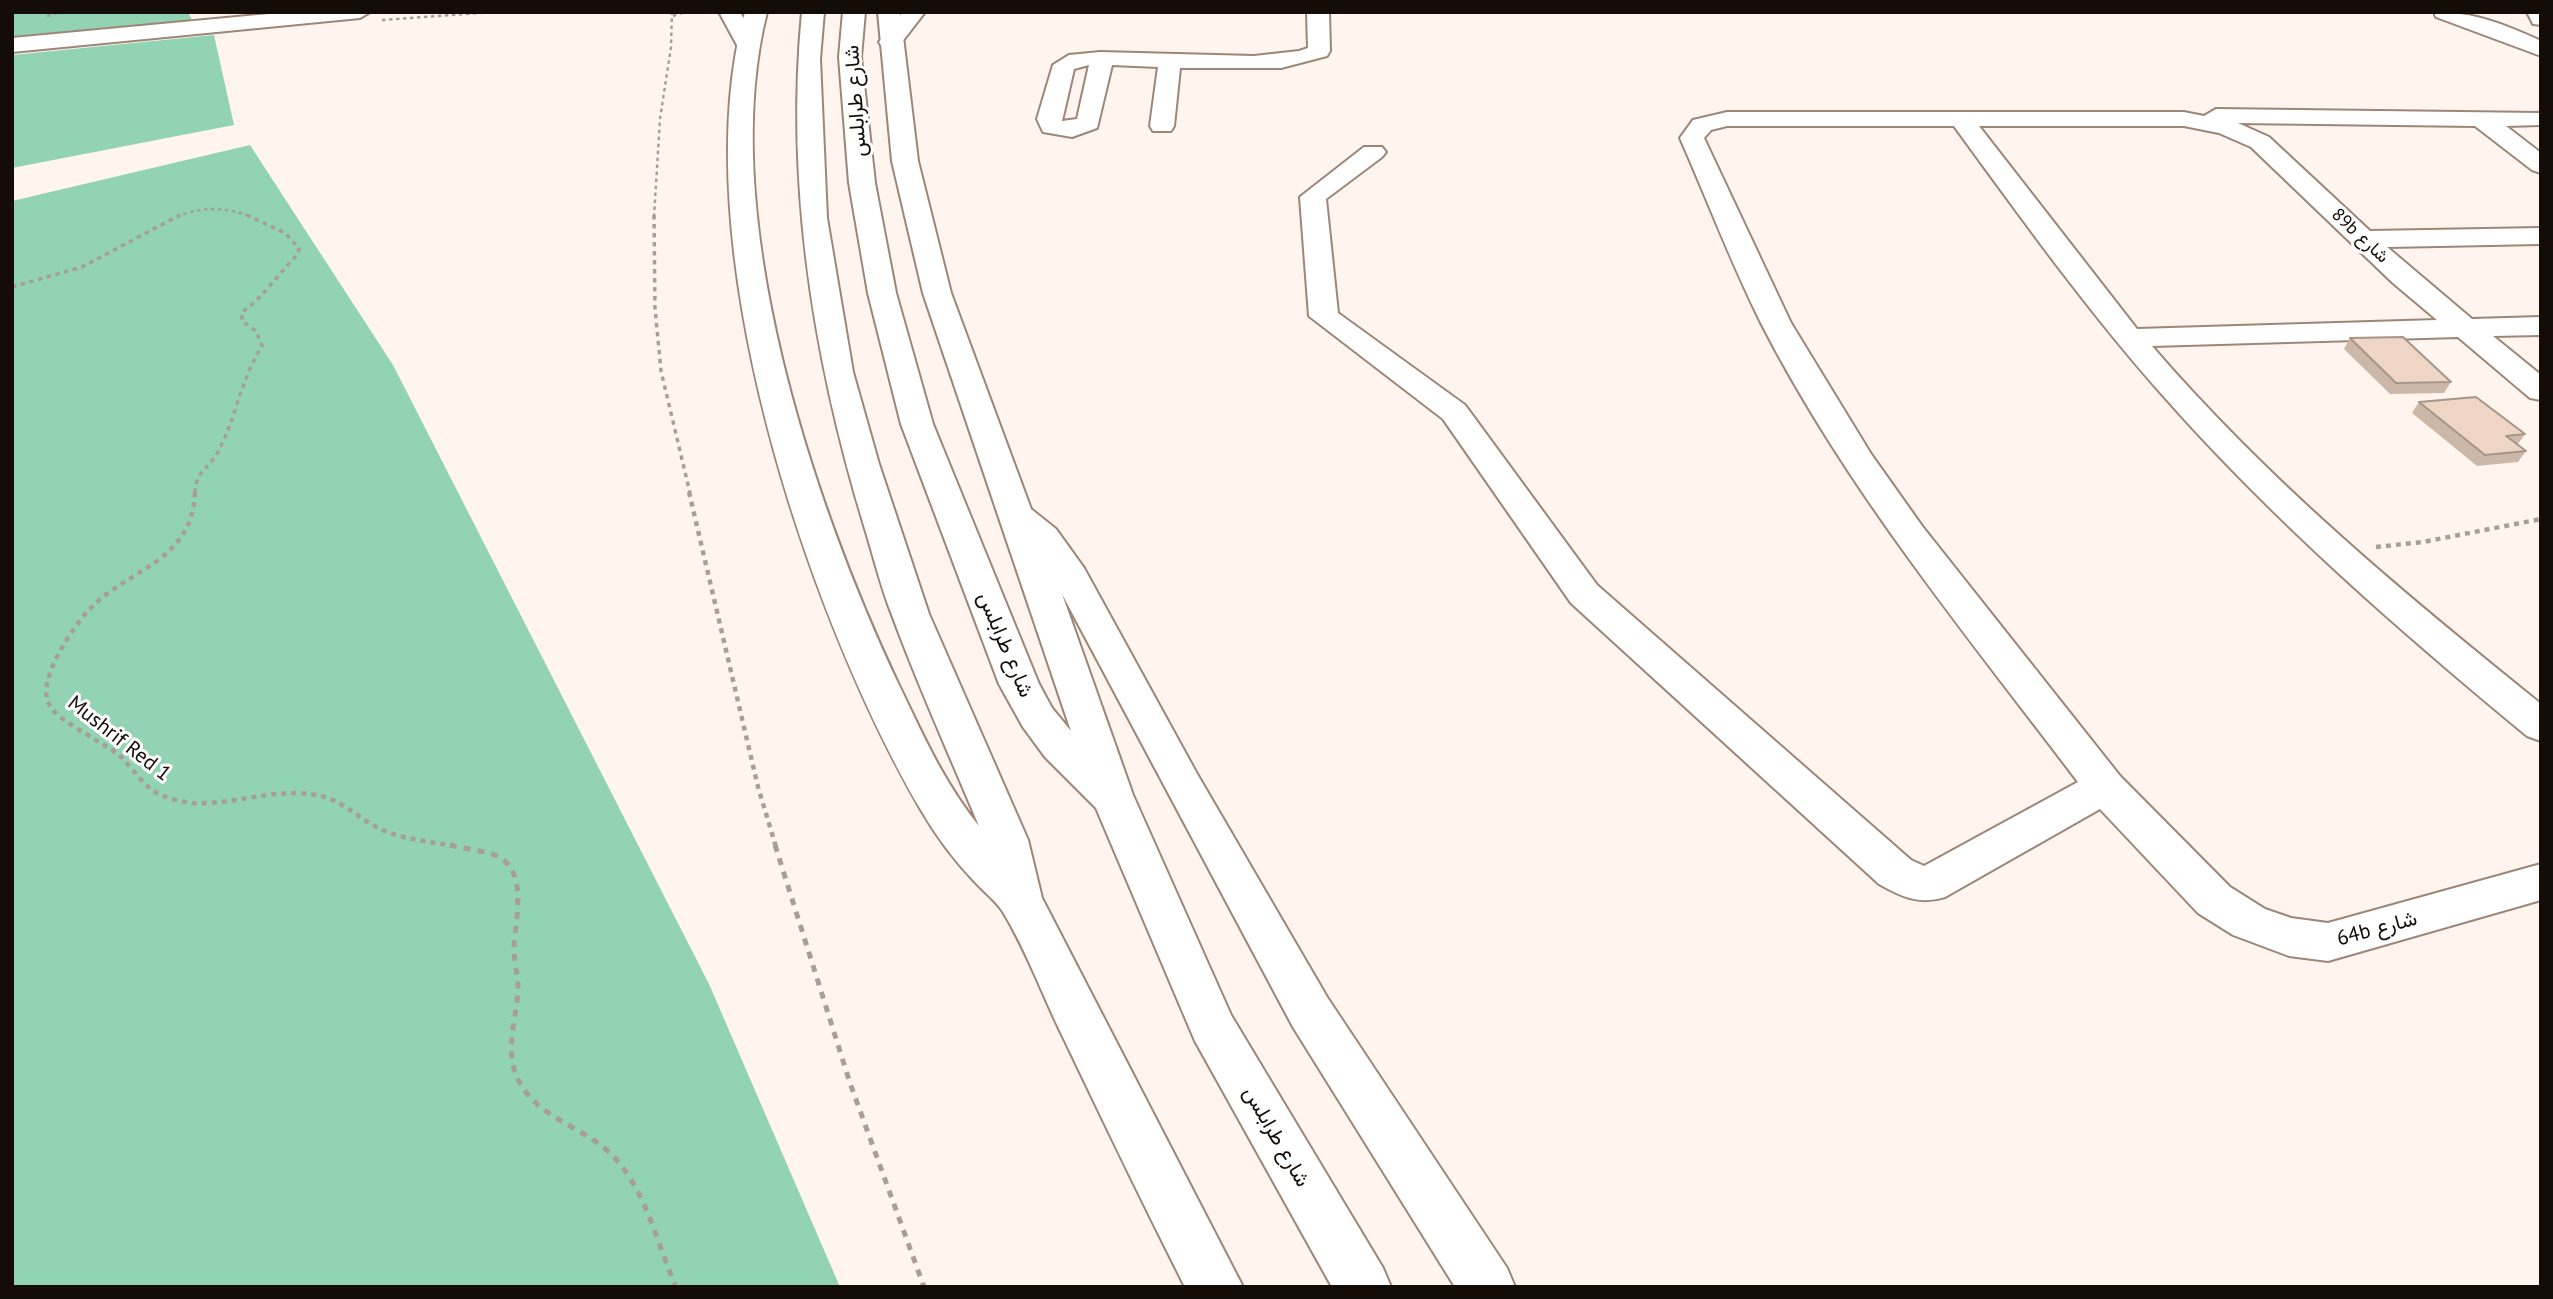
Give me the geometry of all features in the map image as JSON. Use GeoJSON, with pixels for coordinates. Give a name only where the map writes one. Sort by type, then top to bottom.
{"type":"FeatureCollection","features":[{"type":"Feature","properties":{"kind":"main road"},"geometry":{"type":"LineString","coordinates":[[12,45],[360,12]]}},
{"type":"Feature","properties":{"kind":"main road"},"geometry":{"type":"LineString","coordinates":[[729,12],[738,23],[751,27],[740,126],[741,186],[755,303],[775,395],[817,532],[872,670],[927,784],[965,842],[1019,898]]}},
{"type":"Feature","properties":{"kind":"main road","name":"شارع طرابلس"},"geometry":{"type":"LineString","coordinates":[[813,12],[809,59],[814,218],[838,372],[862,464],[910,614],[1006,841],[1014,865],[1019,898],[1154,1172],[1215,1287]]}},
{"type":"Feature","properties":{"kind":"main road","name":"شارع طرابلس"},"geometry":{"type":"LineString","coordinates":[[854,12],[850,57],[862,183],[882,293],[917,424],[1019,684],[1037,717],[1060,746],[1114,799],[1212,1026],[1363,1287]]}},
{"type":"Feature","properties":{"kind":"main road"},"geometry":{"type":"LineString","coordinates":[[915,12],[890,27],[905,161],[937,293],[1114,799]]}},
{"type":"Feature","properties":{"kind":"main road"},"geometry":{"type":"LineString","coordinates":[[1102,59],[1279,61],[1311,56],[1319,51],[1321,44],[1318,12]]}},
{"type":"Feature","properties":{"kind":"main road"},"geometry":{"type":"LineString","coordinates":[[2444,12],[2495,29],[2541,50]]}},
{"type":"Feature","properties":{"kind":"main road"},"geometry":{"type":"LineString","coordinates":[[2460,12],[2511,13]]}},
{"type":"Feature","properties":{"kind":"main road"},"geometry":{"type":"LineString","coordinates":[[2537,12],[2541,19]]}},
{"type":"Feature","properties":{"kind":"main road"},"geometry":{"type":"LineString","coordinates":[[1162,125],[1170,60]]}},
{"type":"Feature","properties":{"kind":"main road"},"geometry":{"type":"LineString","coordinates":[[2205,121],[2218,115],[2534,119]]}},
{"type":"Feature","properties":{"kind":"main road"},"geometry":{"type":"LineString","coordinates":[[2480,118],[2541,165]]}},
{"type":"Feature","properties":{"kind":"main road","name":"64b شارع"},"geometry":{"type":"LineString","coordinates":[[1962,120],[1727,119],[1702,125],[1692,138],[1776,323],[1855,456],[1909,534],[2105,787],[2214,900],[2249,922],[2289,937],[2328,942],[2541,882]]}},
{"type":"Feature","properties":{"kind":"main road"},"geometry":{"type":"LineString","coordinates":[[1962,120],[2129,338],[2238,458],[2337,551],[2541,726]]}},
{"type":"Feature","properties":{"kind":"main road","name":"89b شارع"},"geometry":{"type":"LineString","coordinates":[[1962,120],[2205,121],[2260,142],[2463,329],[2541,391]]}},
{"type":"Feature","properties":{"kind":"main road"},"geometry":{"type":"LineString","coordinates":[[1373,152],[1312,197],[1324,316],[1454,412],[1584,594],[1895,872],[1915,883],[1929,884],[2105,787]]}},
{"type":"Feature","properties":{"kind":"main road"},"geometry":{"type":"LineString","coordinates":[[2363,239],[2541,236]]}},
{"type":"Feature","properties":{"kind":"main road"},"geometry":{"type":"LineString","coordinates":[[2129,338],[2541,326]]}},
{"type":"Feature","properties":{"kind":"main road"},"geometry":{"type":"LineString","coordinates":[[1012,512],[1044,537],[1066,568],[1180,781],[1310,1013],[1487,1287]]}},
{"type":"Feature","properties":{"kind":"path"},"geometry":{"type":"LineString","coordinates":[[685,12],[673,14],[657,169],[654,306],[661,371],[758,787],[842,1058],[924,1287]]}},
{"type":"Feature","properties":{"kind":"path","name":"Mushrif Red 1"},"geometry":{"type":"LineString","coordinates":[[12,287],[52,278],[103,257],[163,222],[194,211],[220,208],[239,211],[287,233],[295,241],[299,248],[298,254],[271,281],[259,300],[242,312],[242,321],[256,331],[262,346],[249,366],[217,454],[203,467],[195,484],[194,510],[187,532],[170,551],[121,584],[80,621],[56,657],[46,689],[48,703],[61,716],[119,755],[154,792],[192,803],[263,795],[309,794],[342,802],[385,831],[497,856],[507,862],[518,888],[514,951],[518,985],[511,1054],[515,1074],[536,1105],[557,1121],[590,1138],[614,1157],[648,1212],[676,1287]]}},
{"type":"Feature","properties":{"kind":"path"},"geometry":{"type":"LineString","coordinates":[[2337,551],[2423,542],[2541,519]]}},
{"type":"Feature","properties":{"kind":"green space"},"geometry":{"type":"Polygon","coordinates":[[[12,12],[188,12],[192,20],[12,41],[12,12]]]}},
{"type":"Feature","properties":{"kind":"green space"},"geometry":{"type":"Polygon","coordinates":[[[214,35],[234,125],[12,168],[12,55],[214,35]]]}},
{"type":"Feature","properties":{"kind":"green space"},"geometry":{"type":"Polygon","coordinates":[[[250,145],[393,365],[709,984],[840,1287],[12,1287],[12,201],[250,145]]]}},
{"type":"Feature","properties":{"kind":"building"},"geometry":{"type":"Polygon","coordinates":[[[2403,337],[2451,382],[2396,383],[2350,338],[2403,337]]]}},
{"type":"Feature","properties":{"kind":"building"},"geometry":{"type":"Polygon","coordinates":[[[2476,397],[2525,434],[2506,436],[2526,451],[2485,455],[2419,402],[2476,397]]]}}]}
